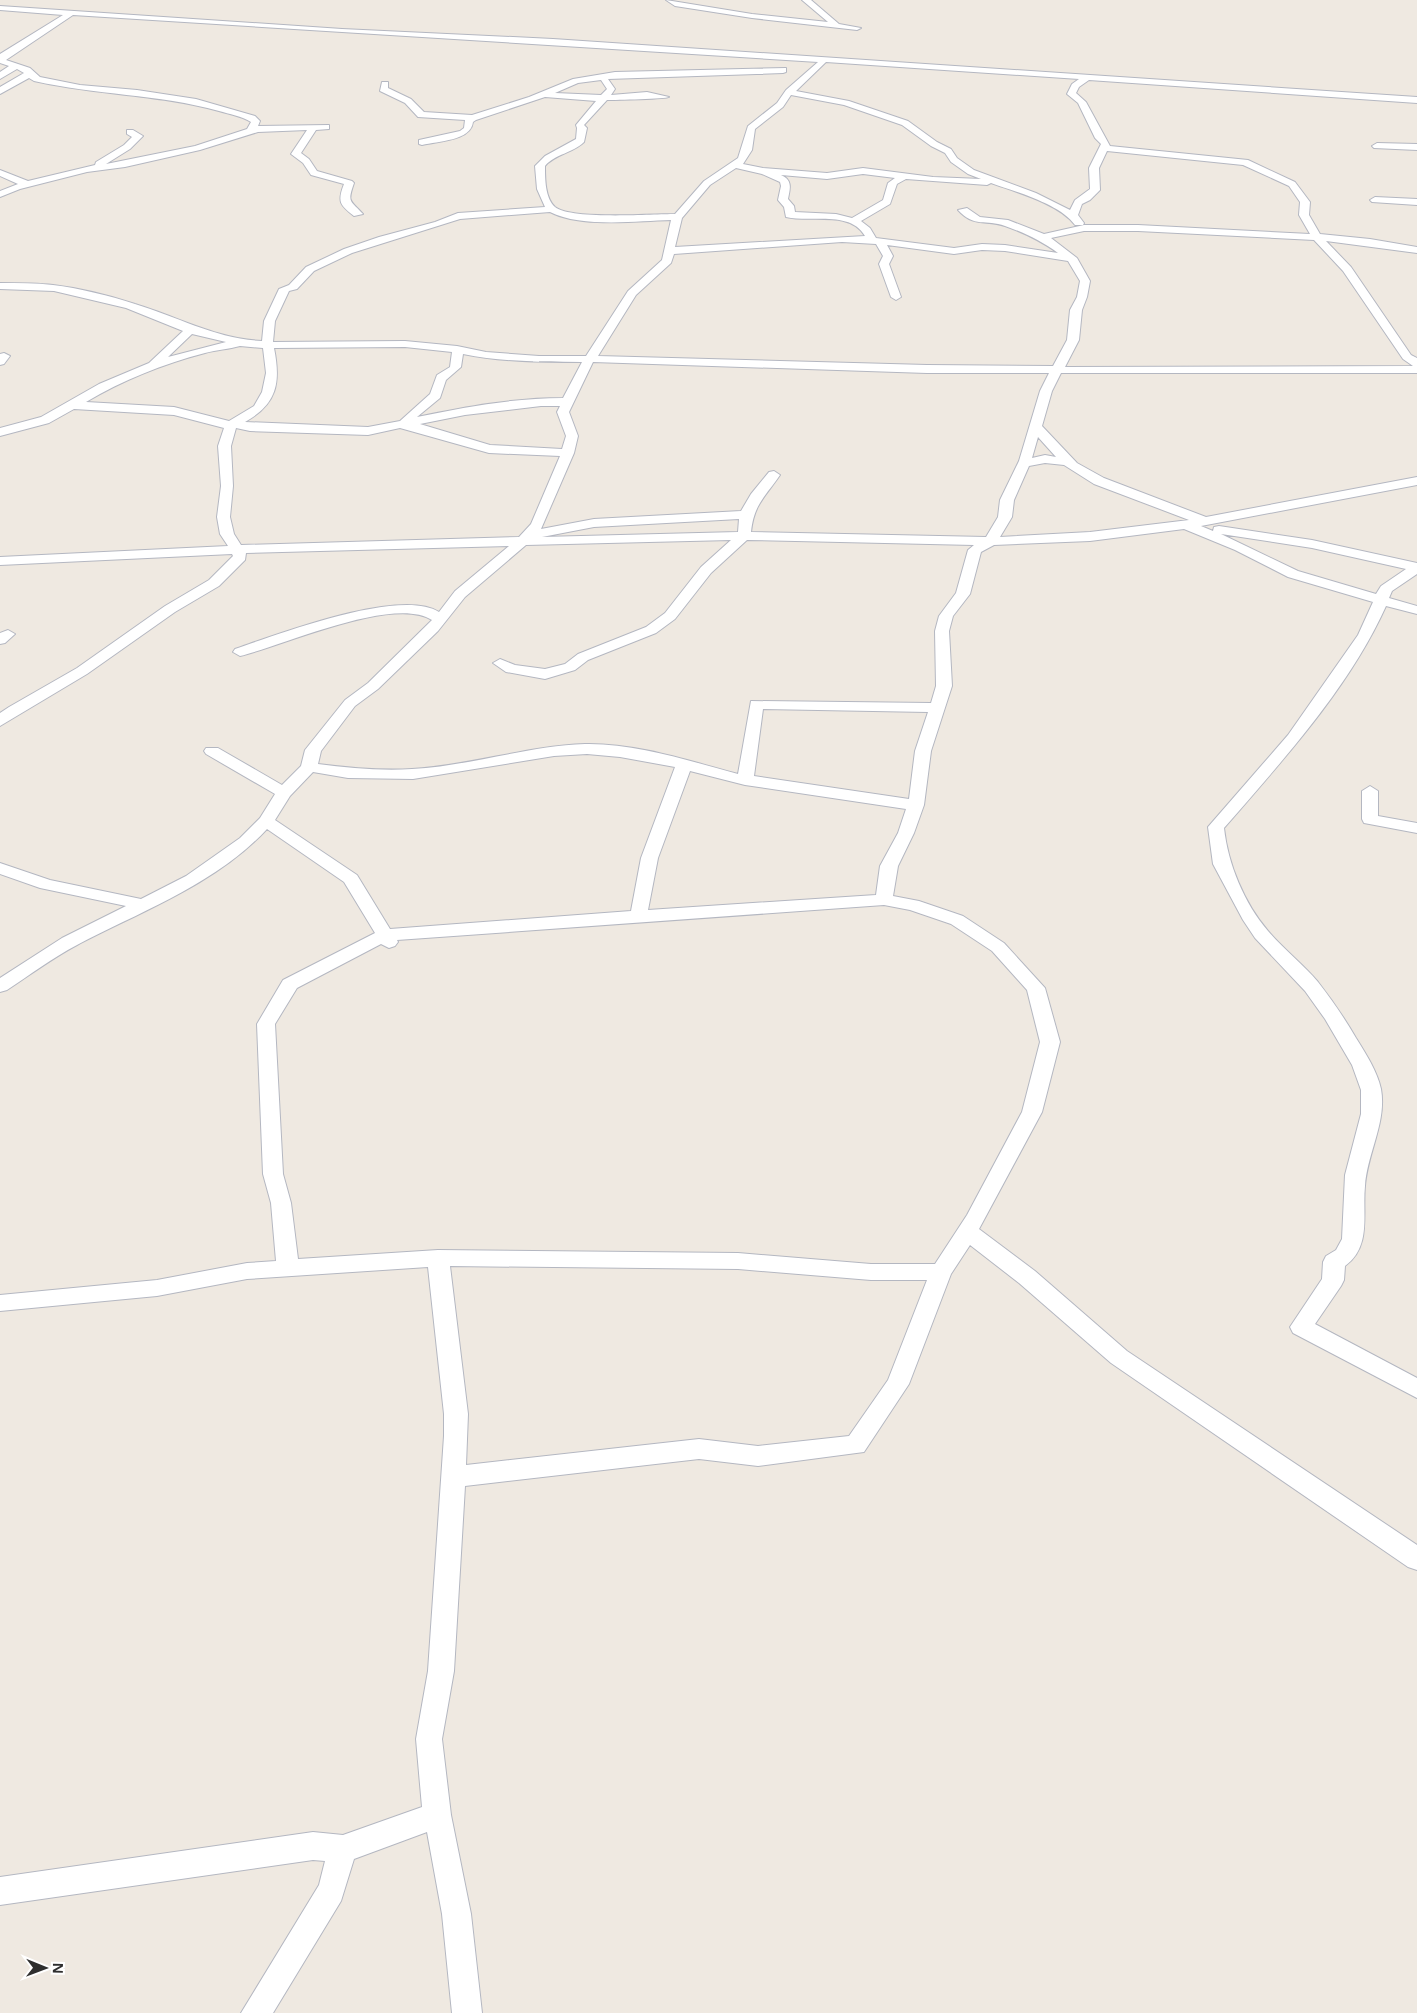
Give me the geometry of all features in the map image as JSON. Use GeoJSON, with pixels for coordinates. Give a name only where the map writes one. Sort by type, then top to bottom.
{"type":"FeatureCollection","features":[{"type":"Feature","properties":{"kind":"street"},"geometry":{"type":"LineString","coordinates":[[670,0],[675,4],[752,16],[857,28]]}},
{"type":"Feature","properties":{"kind":"street"},"geometry":{"type":"LineString","coordinates":[[806,0],[837,26]]}},
{"type":"Feature","properties":{"kind":"street"},"geometry":{"type":"LineString","coordinates":[[0,8],[336,30],[553,41],[812,67],[1086,78],[1417,100]]}},
{"type":"Feature","properties":{"kind":"street"},"geometry":{"type":"LineString","coordinates":[[73,12],[1,57],[2,61],[27,70],[28,74],[37,79],[80,88],[137,93],[207,105],[252,118],[256,121],[251,130]]}},
{"type":"Feature","properties":{"kind":"street"},"geometry":{"type":"LineString","coordinates":[[0,76],[16,66]]}},
{"type":"Feature","properties":{"kind":"street"},"geometry":{"type":"LineString","coordinates":[[0,986],[68,942],[192,880],[246,842],[266,821],[284,793],[309,767],[313,750],[350,703],[372,686],[440,619],[460,594],[477,577],[525,539],[542,516],[568,453],[572,436],[564,419],[563,412],[573,386],[632,293],[667,261],[678,216],[707,183],[742,160],[747,150],[751,128],[780,105],[812,67]]}},
{"type":"Feature","properties":{"kind":"street"},"geometry":{"type":"LineString","coordinates":[[422,142],[463,132],[468,129],[469,121],[474,118],[576,81],[603,77],[743,70],[792,70]]}},
{"type":"Feature","properties":{"kind":"street"},"geometry":{"type":"LineString","coordinates":[[0,91],[28,74]]}},
{"type":"Feature","properties":{"kind":"street"},"geometry":{"type":"LineString","coordinates":[[603,77],[611,89],[605,98],[585,116],[580,125],[582,128],[581,140],[576,145],[547,158],[540,166],[541,190],[552,209],[561,214],[608,218],[678,216]]}},
{"type":"Feature","properties":{"kind":"street"},"geometry":{"type":"LineString","coordinates":[[1073,215],[1078,202],[1087,198],[1095,190],[1094,168],[1106,144],[1100,138],[1082,102],[1071,94],[1075,86],[1086,78]]}},
{"type":"Feature","properties":{"kind":"street"},"geometry":{"type":"LineString","coordinates":[[384,84],[383,89],[408,101],[421,115],[474,118]]}},
{"type":"Feature","properties":{"kind":"street"},"geometry":{"type":"LineString","coordinates":[[789,92],[846,103],[916,128],[934,144],[948,151],[954,160],[971,172],[1033,196],[1073,215],[1084,228]]}},
{"type":"Feature","properties":{"kind":"street"},"geometry":{"type":"LineString","coordinates":[[544,94],[567,99],[648,95],[665,97]]}},
{"type":"Feature","properties":{"kind":"street"},"geometry":{"type":"LineString","coordinates":[[0,194],[27,184],[97,167],[197,148],[251,130],[326,127]]}},
{"type":"Feature","properties":{"kind":"street"},"geometry":{"type":"LineString","coordinates":[[313,128],[305,143],[296,154],[306,161],[314,173],[349,183],[344,197],[347,206],[358,214]]}},
{"type":"Feature","properties":{"kind":"street"},"geometry":{"type":"LineString","coordinates":[[97,167],[100,161],[127,147],[138,136],[130,132]]}},
{"type":"Feature","properties":{"kind":"street"},"geometry":{"type":"LineString","coordinates":[[1377,146],[1417,147]]}},
{"type":"Feature","properties":{"kind":"street"},"geometry":{"type":"LineString","coordinates":[[1105,148],[1245,162],[1292,184],[1305,202],[1304,215],[1317,237],[1348,269],[1407,357],[1417,363]]}},
{"type":"Feature","properties":{"kind":"street"},"geometry":{"type":"LineString","coordinates":[[734,165],[763,170],[827,176],[864,171],[903,177],[997,182]]}},
{"type":"Feature","properties":{"kind":"street"},"geometry":{"type":"LineString","coordinates":[[763,170],[784,180],[786,186],[783,200],[789,206],[790,215],[832,217],[852,222],[870,235],[888,256],[884,264],[896,297]]}},
{"type":"Feature","properties":{"kind":"street"},"geometry":{"type":"LineString","coordinates":[[0,173],[27,184]]}},
{"type":"Feature","properties":{"kind":"street"},"geometry":{"type":"LineString","coordinates":[[852,222],[887,202],[893,183],[903,177]]}},
{"type":"Feature","properties":{"kind":"street"},"geometry":{"type":"LineString","coordinates":[[1375,200],[1417,202]]}},
{"type":"Feature","properties":{"kind":"street"},"geometry":{"type":"LineString","coordinates":[[0,721],[14,710],[82,671],[154,622],[170,608],[214,583],[240,557],[239,549],[227,535],[221,514],[228,487],[224,455],[226,434],[233,425],[259,408],[272,382],[268,324],[272,312],[282,297],[284,289],[293,287],[310,269],[334,257],[383,238],[410,233],[463,214],[552,209]]}},
{"type":"Feature","properties":{"kind":"street"},"geometry":{"type":"LineString","coordinates":[[884,900],[889,866],[906,833],[916,805],[923,750],[944,686],[941,650],[946,616],[963,594],[975,550],[990,542],[1005,517],[1007,500],[1024,463],[1046,391],[1072,340],[1076,327],[1076,310],[1082,298],[1085,281],[1080,270],[1071,259],[1043,237],[1004,222],[977,220],[963,210]]}},
{"type":"Feature","properties":{"kind":"street"},"geometry":{"type":"LineString","coordinates":[[1043,237],[1084,228],[1138,228],[1317,237],[1370,242],[1417,250]]}},
{"type":"Feature","properties":{"kind":"street"},"geometry":{"type":"LineString","coordinates":[[669,251],[842,238],[954,251],[982,247],[1004,248],[1071,259]]}},
{"type":"Feature","properties":{"kind":"street"},"geometry":{"type":"LineString","coordinates":[[0,286],[54,288],[130,306],[178,323],[190,330],[247,344]]}},
{"type":"Feature","properties":{"kind":"street"},"geometry":{"type":"LineString","coordinates":[[151,366],[190,330]]}},
{"type":"Feature","properties":{"kind":"street"},"geometry":{"type":"LineString","coordinates":[[0,432],[45,420],[103,387],[151,366],[218,347],[247,344],[405,344],[457,348],[504,357],[590,360],[627,358],[928,369],[1199,371],[1417,369]]}},
{"type":"Feature","properties":{"kind":"street"},"geometry":{"type":"LineString","coordinates":[[399,426],[436,395],[441,378],[450,374],[457,366],[459,357],[457,348]]}},
{"type":"Feature","properties":{"kind":"street"},"geometry":{"type":"LineString","coordinates":[[74,405],[165,411],[250,427],[368,431],[399,426],[465,410],[541,402],[566,402]]}},
{"type":"Feature","properties":{"kind":"street"},"geometry":{"type":"LineString","coordinates":[[399,426],[413,426],[489,449],[568,453]]}},
{"type":"Feature","properties":{"kind":"street"},"geometry":{"type":"LineString","coordinates":[[1035,426],[1069,462],[1099,481],[1206,522]]}},
{"type":"Feature","properties":{"kind":"street"},"geometry":{"type":"LineString","coordinates":[[1024,463],[1045,459],[1069,462]]}},
{"type":"Feature","properties":{"kind":"street"},"geometry":{"type":"LineString","coordinates":[[500,664],[510,669],[545,674],[570,667],[583,657],[651,630],[670,616],[706,570],[744,536],[746,515],[756,497],[774,475]]}},
{"type":"Feature","properties":{"kind":"street"},"geometry":{"type":"LineString","coordinates":[[0,560],[525,539],[811,536],[990,542],[1046,540],[1206,522],[1417,481]]}},
{"type":"Feature","properties":{"kind":"street"},"geometry":{"type":"LineString","coordinates":[[525,539],[568,526],[594,522],[746,515]]}},
{"type":"Feature","properties":{"kind":"street"},"geometry":{"type":"LineString","coordinates":[[1186,525],[1312,544],[1417,567]]}},
{"type":"Feature","properties":{"kind":"street"},"geometry":{"type":"LineString","coordinates":[[1186,525],[1240,547],[1300,577],[1339,590],[1417,610]]}},
{"type":"Feature","properties":{"kind":"street"},"geometry":{"type":"LineString","coordinates":[[1417,567],[1386,589],[1365,635],[1294,738],[1216,827],[1222,863],[1260,932],[1305,979],[1363,1064],[1371,1088],[1373,1107],[1356,1164],[1354,1236],[1341,1259],[1334,1262],[1333,1280],[1301,1327],[1417,1389]]}},
{"type":"Feature","properties":{"kind":"street"},"geometry":{"type":"LineString","coordinates":[[240,652],[317,625],[358,615],[393,610],[428,611],[440,619]]}},
{"type":"Feature","properties":{"kind":"street"},"geometry":{"type":"LineString","coordinates":[[745,780],[756,704],[937,708]]}},
{"type":"Feature","properties":{"kind":"street"},"geometry":{"type":"LineString","coordinates":[[309,767],[348,773],[413,774],[554,751],[587,748],[684,764],[745,780],[916,805]]}},
{"type":"Feature","properties":{"kind":"street"},"geometry":{"type":"LineString","coordinates":[[212,751],[284,793]]}},
{"type":"Feature","properties":{"kind":"street"},"geometry":{"type":"LineString","coordinates":[[639,916],[640,897],[648,864],[684,764]]}},
{"type":"Feature","properties":{"kind":"street"},"geometry":{"type":"LineString","coordinates":[[1370,791],[1370,819],[1417,828]]}},
{"type":"Feature","properties":{"kind":"street"},"geometry":{"type":"LineString","coordinates":[[266,821],[351,879],[387,939]]}},
{"type":"Feature","properties":{"kind":"street"},"geometry":{"type":"LineString","coordinates":[[0,868],[46,884],[141,904]]}},
{"type":"Feature","properties":{"kind":"street"},"geometry":{"type":"LineString","coordinates":[[288,1268],[281,1203],[273,1174],[266,1024],[290,984],[387,939],[639,916],[884,900],[913,905],[957,920],[998,946],[1036,988],[1050,1042],[1032,1112],[967,1231],[941,1272],[898,1384],[856,1445],[758,1456],[699,1449],[453,1477]]}},
{"type":"Feature","properties":{"kind":"street"},"geometry":{"type":"LineString","coordinates":[[967,1231],[1027,1277],[1120,1357],[1417,1559]]}},
{"type":"Feature","properties":{"kind":"street"},"geometry":{"type":"LineString","coordinates":[[0,1303],[157,1288],[247,1271],[438,1258],[738,1261],[871,1272],[941,1272]]}},
{"type":"Feature","properties":{"kind":"street"},"geometry":{"type":"LineString","coordinates":[[438,1258],[456,1414],[441,1671],[429,1739],[437,1815],[448,1859],[462,1946],[466,2013]]}},
{"type":"Feature","properties":{"kind":"street"},"geometry":{"type":"LineString","coordinates":[[0,1891],[313,1846],[343,1850],[437,1815]]}},
{"type":"Feature","properties":{"kind":"street"},"geometry":{"type":"LineString","coordinates":[[256,2013],[331,1891],[343,1850]]}}]}
